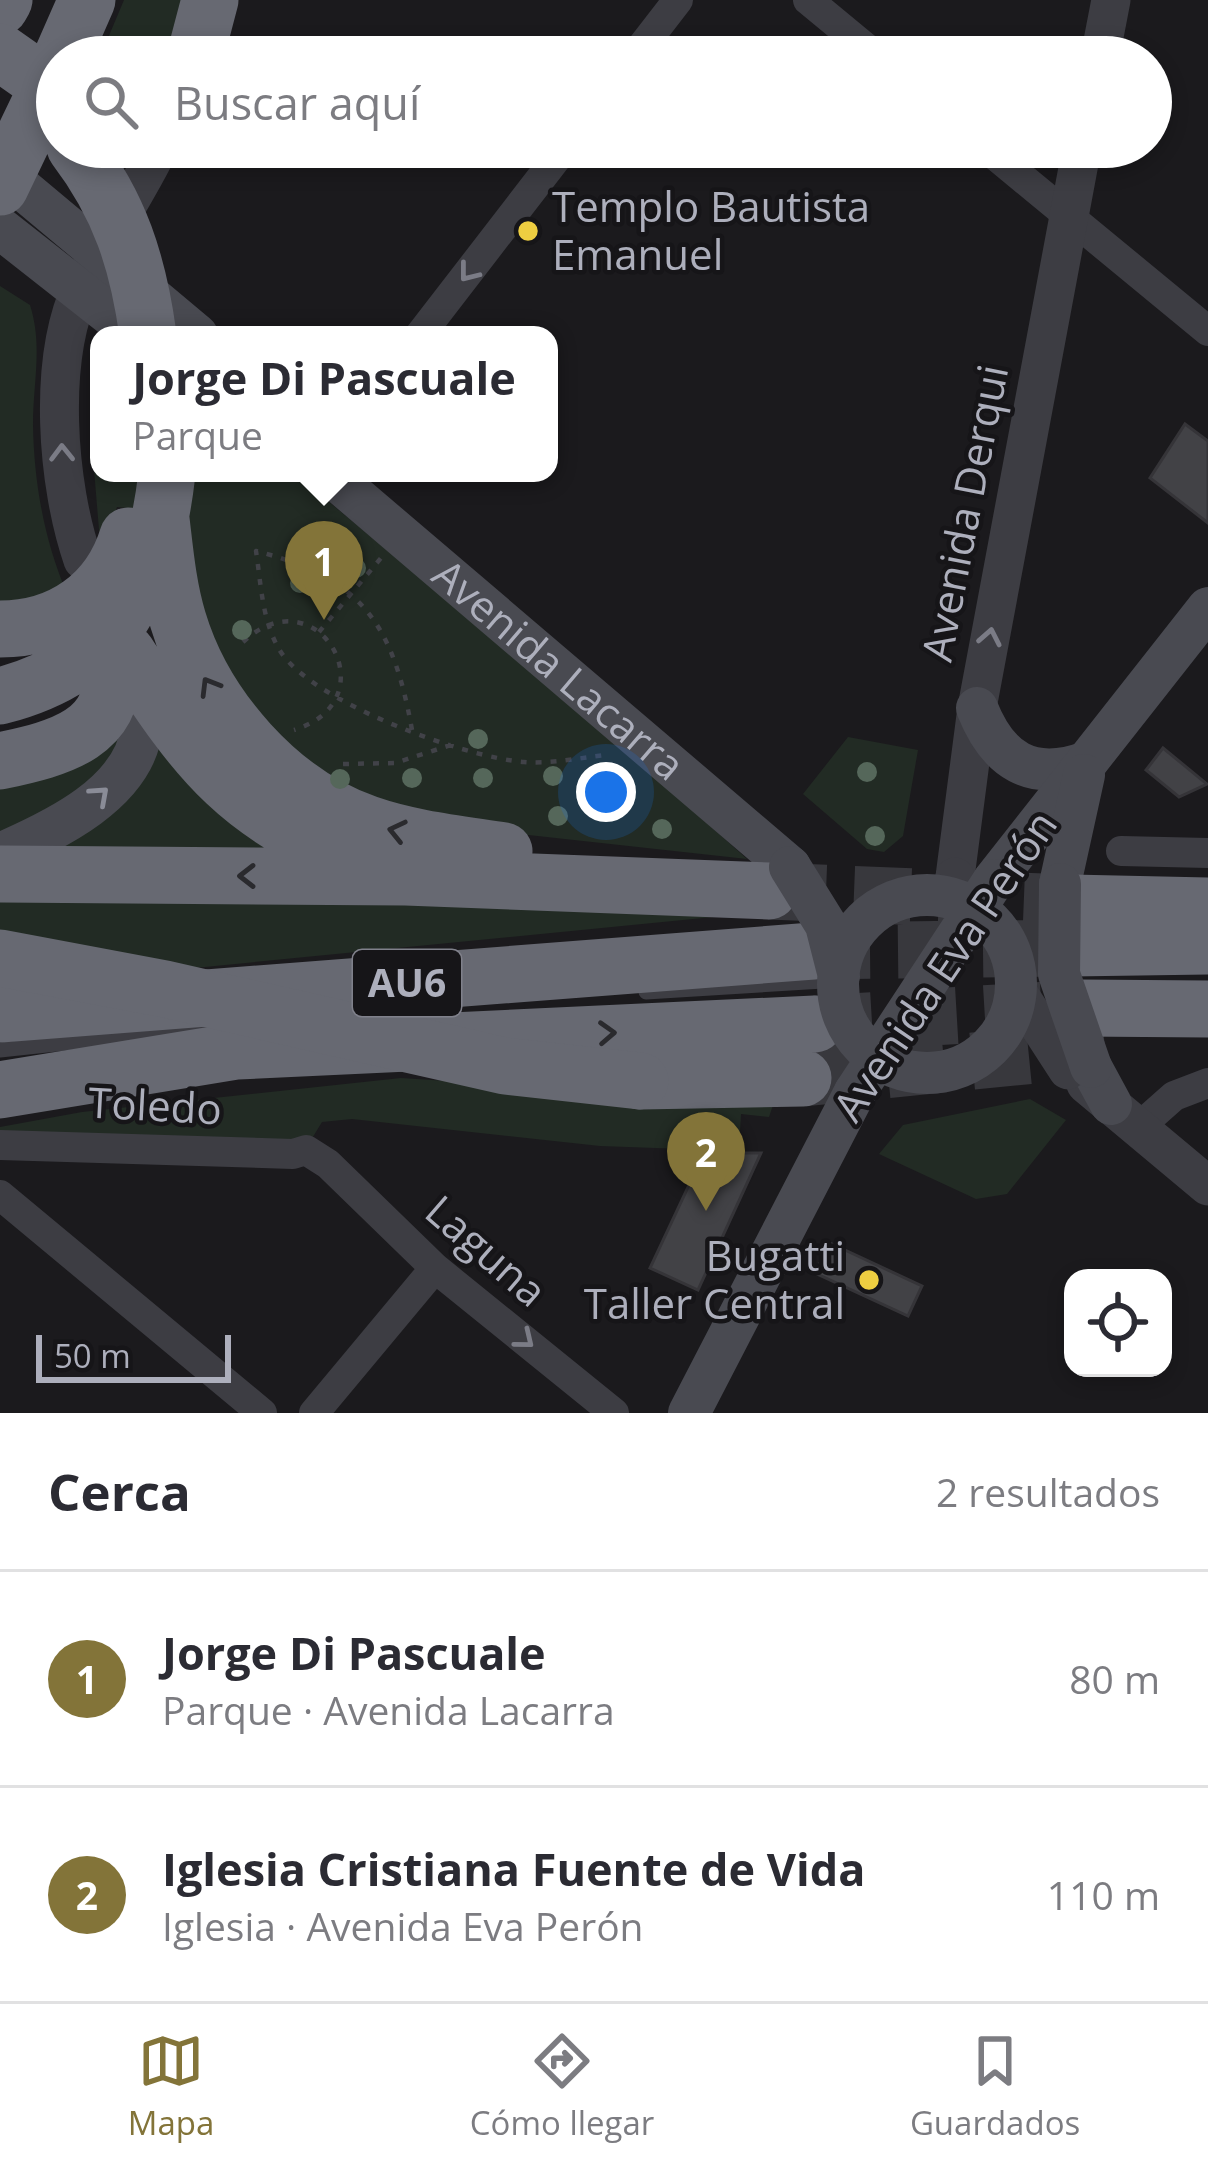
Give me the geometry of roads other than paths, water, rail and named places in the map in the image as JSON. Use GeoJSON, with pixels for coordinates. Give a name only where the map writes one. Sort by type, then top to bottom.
{"type":"FeatureCollection","features":[{"type":"Feature","properties":{"kind":"highway"},"geometry":{"type":"LineString","coordinates":[[204,36],[210,0]]}},
{"type":"Feature","properties":{"kind":"highway"},"geometry":{"type":"LineString","coordinates":[[0,52],[36,53]]}},
{"type":"Feature","properties":{"kind":"highway"},"geometry":{"type":"LineString","coordinates":[[0,85],[36,112]]}},
{"type":"Feature","properties":{"kind":"highway"},"geometry":{"type":"LineString","coordinates":[[0,187],[36,114]]}},
{"type":"Feature","properties":{"kind":"highway"},"geometry":{"type":"LineString","coordinates":[[91,168],[133,245],[146,326]]}},
{"type":"Feature","properties":{"kind":"highway"},"geometry":{"type":"LineString","coordinates":[[121,168],[154,232],[175,326]]}},
{"type":"Feature","properties":{"kind":"highway"},"geometry":{"type":"LineString","coordinates":[[0,629],[49,624],[77,610],[111,574],[152,500]]}},
{"type":"Feature","properties":{"kind":"highway"},"geometry":{"type":"LineString","coordinates":[[0,696],[56,675],[110,637],[138,594],[152,500]]}},
{"type":"Feature","properties":{"kind":"highway"},"geometry":{"type":"LineString","coordinates":[[152,500],[178,621],[210,690],[241,733],[318,799],[365,823],[405,834],[680,884]]}},
{"type":"Feature","properties":{"kind":"highway"},"geometry":{"type":"LineString","coordinates":[[122,657],[219,782],[291,835],[406,878]]}},
{"type":"Feature","properties":{"kind":"highway"},"geometry":{"type":"LineString","coordinates":[[0,760],[62,742],[94,725],[111,704],[122,657]]}},
{"type":"Feature","properties":{"kind":"highway"},"geometry":{"type":"LineString","coordinates":[[0,874],[680,884],[780,879]]}},
{"type":"Feature","properties":{"kind":"highway"},"geometry":{"type":"LineString","coordinates":[[1067,911],[1208,906]]}},
{"type":"Feature","properties":{"kind":"highway"},"geometry":{"type":"LineString","coordinates":[[1067,911],[1208,946]]}},
{"type":"Feature","properties":{"kind":"highway"},"geometry":{"type":"LineString","coordinates":[[0,958],[165,988],[505,1066],[640,1081],[832,1023]]}},
{"type":"Feature","properties":{"kind":"highway"},"geometry":{"type":"LineString","coordinates":[[1099,1071],[1208,1009]]}},
{"type":"Feature","properties":{"kind":"highway","name":"AU6"},"geometry":{"type":"LineString","coordinates":[[0,1014],[832,1023]]}},
{"type":"Feature","properties":{"kind":"highway","name":"AU6"},"geometry":{"type":"LineString","coordinates":[[10,1074],[237,1051],[832,1023]]}},
{"type":"Feature","properties":{"kind":"highway"},"geometry":{"type":"LineString","coordinates":[[1099,1071],[1208,1041]]}},
{"type":"Feature","properties":{"kind":"main road"},"geometry":{"type":"LineString","coordinates":[[0,170],[186,326]]}},
{"type":"Feature","properties":{"kind":"main road"},"geometry":{"type":"LineString","coordinates":[[0,228],[125,326]]}},
{"type":"Feature","properties":{"kind":"main road","name":"Avenida Lacarra"},"geometry":{"type":"LineString","coordinates":[[339,482],[654,750],[826,926],[832,1023]]}},
{"type":"Feature","properties":{"kind":"main road","name":"Avenida Eva Perón"},"geometry":{"type":"LineString","coordinates":[[689,1413],[832,1023],[969,891],[1087,762],[1208,608]]}},
{"type":"Feature","properties":{"kind":"main road"},"geometry":{"type":"LineString","coordinates":[[0,854],[63,823],[121,775],[142,722],[122,657]]}},
{"type":"Feature","properties":{"kind":"main road"},"geometry":{"type":"LineString","coordinates":[[977,708],[999,749],[1021,767],[1051,772],[1087,762],[1059,974],[1099,1071]]}},
{"type":"Feature","properties":{"kind":"main road","name":"Avenida Lacarra"},"geometry":{"type":"LineString","coordinates":[[780,879],[888,904]]}},
{"type":"Feature","properties":{"kind":"main road"},"geometry":{"type":"LineString","coordinates":[[969,891],[1011,952],[1016,990],[1000,1034],[970,1062],[919,1072],[832,1023],[855,932],[888,904],[969,891]]}},
{"type":"Feature","properties":{"kind":"street"},"geometry":{"type":"LineString","coordinates":[[213,36],[234,0]]}},
{"type":"Feature","properties":{"kind":"street"},"geometry":{"type":"LineString","coordinates":[[650,36],[678,0]]}},
{"type":"Feature","properties":{"kind":"street"},"geometry":{"type":"LineString","coordinates":[[808,0],[852,36]]}},
{"type":"Feature","properties":{"kind":"street"},"geometry":{"type":"LineString","coordinates":[[1104,36],[1111,0]]}},
{"type":"Feature","properties":{"kind":"street"},"geometry":{"type":"LineString","coordinates":[[83,560],[61,467],[68,342],[80,290],[148,168]]}},
{"type":"Feature","properties":{"kind":"street"},"geometry":{"type":"LineString","coordinates":[[427,326],[549,168]]}},
{"type":"Feature","properties":{"kind":"street"},"geometry":{"type":"LineString","coordinates":[[1011,168],[1208,331]]}},
{"type":"Feature","properties":{"kind":"street","name":"Avenida Derqui"},"geometry":{"type":"LineString","coordinates":[[969,891],[977,708],[1078,168]]}},
{"type":"Feature","properties":{"kind":"street"},"geometry":{"type":"LineString","coordinates":[[1121,851],[1208,853]]}},
{"type":"Feature","properties":{"kind":"street"},"geometry":{"type":"LineString","coordinates":[[1016,990],[1208,1186]]}},
{"type":"Feature","properties":{"kind":"street"},"geometry":{"type":"LineString","coordinates":[[1099,1071],[1174,1096],[1208,1083]]}},
{"type":"Feature","properties":{"kind":"street","name":"Toledo"},"geometry":{"type":"LineString","coordinates":[[0,1145],[306,1150]]}},
{"type":"Feature","properties":{"kind":"street","name":"Laguna"},"geometry":{"type":"LineString","coordinates":[[306,1150],[328,1164],[435,1268],[614,1413]]}},
{"type":"Feature","properties":{"kind":"street"},"geometry":{"type":"LineString","coordinates":[[0,1195],[262,1413]]}},
{"type":"Feature","properties":{"kind":"street"},"geometry":{"type":"LineString","coordinates":[[314,1413],[435,1268]]}},
{"type":"Feature","properties":{"kind":"lane"},"geometry":{"type":"LineString","coordinates":[[632,993],[832,1023]]}},
{"type":"Feature","properties":{"kind":"lane"},"geometry":{"type":"LineString","coordinates":[[10,1074],[350,1015]]}},
{"type":"Feature","properties":{"kind":"tunnel"},"geometry":{"type":"LineString","coordinates":[[769,891],[1071,903]]}},
{"type":"Feature","properties":{"kind":"tunnel"},"geometry":{"type":"LineString","coordinates":[[813,951],[1071,948]]}},
{"type":"Feature","properties":{"kind":"tunnel"},"geometry":{"type":"LineString","coordinates":[[815,1024],[1081,1008]]}},
{"type":"Feature","properties":{"kind":"tunnel"},"geometry":{"type":"LineString","coordinates":[[803,1078],[1105,1048]]}},
{"type":"Feature","properties":{"kind":"place","name":"Templo Bautista Emanuel"},"geometry":{"type":"Point","coordinates":[528,231]}},
{"type":"Feature","properties":{"kind":"place","name":"Jorge Di Pascuale"},"geometry":{"type":"Point","coordinates":[324,620]}},
{"type":"Feature","properties":{"kind":"place","name":"Iglesia Cristiana Fuente de Vida"},"geometry":{"type":"Point","coordinates":[706,1211]}},
{"type":"Feature","properties":{"kind":"place","name":"Bugatti Taller Central"},"geometry":{"type":"Point","coordinates":[869,1280]}}]}
